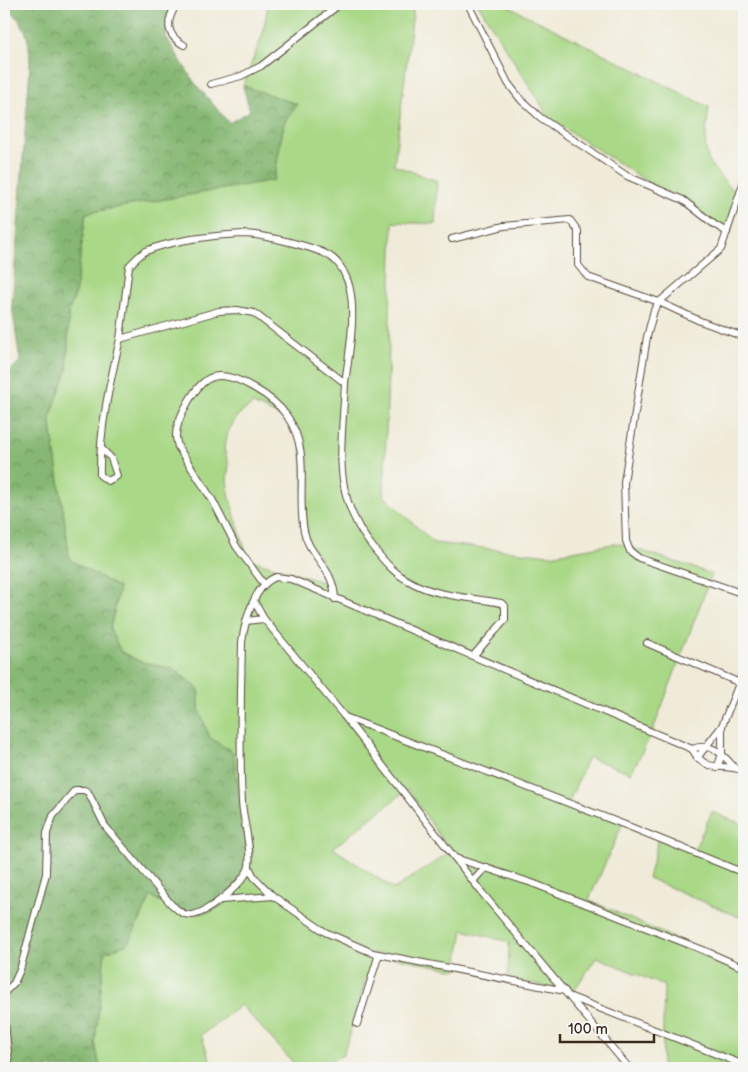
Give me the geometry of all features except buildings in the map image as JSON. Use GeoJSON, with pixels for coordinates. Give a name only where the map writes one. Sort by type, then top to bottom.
{"type":"FeatureCollection","features":[{"type":"Feature","properties":{"kind":"main road"},"geometry":{"type":"LineString","coordinates":[[4,1026],[8,1068]]}},
{"type":"Feature","properties":{"kind":"street"},"geometry":{"type":"LineString","coordinates":[[176,4],[170,18],[170,35],[174,40],[184,45]]}},
{"type":"Feature","properties":{"kind":"street"},"geometry":{"type":"LineString","coordinates":[[211,84],[241,76],[261,66],[340,4]]}},
{"type":"Feature","properties":{"kind":"street"},"geometry":{"type":"LineString","coordinates":[[468,4],[508,83],[521,100],[541,118],[627,176],[683,200],[727,232]]}},
{"type":"Feature","properties":{"kind":"street"},"geometry":{"type":"LineString","coordinates":[[744,180],[721,249],[659,302],[654,310],[647,336],[624,482],[626,541],[630,551],[639,558],[744,594]]}},
{"type":"Feature","properties":{"kind":"street"},"geometry":{"type":"LineString","coordinates":[[452,239],[504,226],[570,220],[578,231],[578,265],[588,277],[659,302],[700,321],[744,336]]}},
{"type":"Feature","properties":{"kind":"street"},"geometry":{"type":"LineString","coordinates":[[102,449],[105,412],[120,339],[129,266],[144,251],[172,244],[245,234],[303,246],[332,257],[345,274],[352,292],[344,383],[341,469],[347,506],[353,520],[389,566],[409,582],[463,599],[496,602],[505,606],[505,620],[473,656]]}},
{"type":"Feature","properties":{"kind":"street"},"geometry":{"type":"LineString","coordinates":[[120,339],[219,311],[237,310],[254,313],[344,383]]}},
{"type":"Feature","properties":{"kind":"street"},"geometry":{"type":"LineString","coordinates":[[264,584],[236,546],[213,501],[178,447],[175,437],[179,418],[194,392],[211,377],[227,376],[261,391],[287,416],[299,443],[303,465],[303,530],[307,541],[327,569],[334,589],[335,599]]}},
{"type":"Feature","properties":{"kind":"street"},"geometry":{"type":"LineString","coordinates":[[565,991],[379,954],[342,942],[273,896],[254,876],[249,867],[242,801],[242,657],[246,621],[254,601],[264,584],[270,579],[284,576],[692,749],[697,758],[704,764],[717,768],[733,766]]}},
{"type":"Feature","properties":{"kind":"street"},"geometry":{"type":"LineString","coordinates":[[254,601],[264,619],[344,716],[473,881],[629,1068]]}},
{"type":"Feature","properties":{"kind":"street"},"geometry":{"type":"LineString","coordinates":[[246,621],[264,619]]}},
{"type":"Feature","properties":{"kind":"street"},"geometry":{"type":"LineString","coordinates":[[647,642],[740,683]]}},
{"type":"Feature","properties":{"kind":"street"},"geometry":{"type":"LineString","coordinates":[[697,758],[722,726],[744,671]]}},
{"type":"Feature","properties":{"kind":"street"},"geometry":{"type":"LineString","coordinates":[[344,716],[744,873]]}},
{"type":"Feature","properties":{"kind":"street"},"geometry":{"type":"LineString","coordinates":[[717,768],[722,754],[722,726]]}},
{"type":"Feature","properties":{"kind":"street"},"geometry":{"type":"LineString","coordinates":[[692,749],[706,745],[722,754],[733,766],[744,771]]}},
{"type":"Feature","properties":{"kind":"street"},"geometry":{"type":"LineString","coordinates":[[4,993],[14,983],[20,970],[46,874],[47,834],[53,816],[75,790],[88,792],[105,826],[178,910],[184,914],[196,915],[221,900],[243,877],[249,867]]}},
{"type":"Feature","properties":{"kind":"street"},"geometry":{"type":"LineString","coordinates":[[455,858],[486,867],[703,950],[744,968]]}},
{"type":"Feature","properties":{"kind":"street"},"geometry":{"type":"LineString","coordinates":[[473,881],[486,867]]}},
{"type":"Feature","properties":{"kind":"street"},"geometry":{"type":"LineString","coordinates":[[221,900],[273,896]]}},
{"type":"Feature","properties":{"kind":"street"},"geometry":{"type":"LineString","coordinates":[[357,1024],[379,954]]}},
{"type":"Feature","properties":{"kind":"street"},"geometry":{"type":"LineString","coordinates":[[570,996],[744,1065]]}},
{"type":"Feature","properties":{"kind":"green space"},"geometry":{"type":"Polygon","coordinates":[[[4,4],[172,4],[166,37],[194,82],[229,123],[250,111],[243,86],[297,104],[284,123],[274,180],[86,213],[75,295],[69,311],[67,370],[50,418],[70,560],[119,588],[110,629],[121,652],[141,662],[173,669],[199,689],[199,710],[210,738],[233,752],[251,872],[223,905],[205,913],[186,912],[168,906],[151,896],[128,944],[105,952],[95,1042],[100,1068],[4,1068],[4,377],[20,361],[12,305],[30,67],[26,33],[18,19],[4,8],[4,4]]]}},
{"type":"Feature","properties":{"kind":"green space"},"geometry":{"type":"Polygon","coordinates":[[[268,4],[414,4],[394,165],[437,181],[435,224],[393,222],[384,496],[434,543],[550,555],[618,543],[712,574],[651,735],[631,773],[588,757],[569,802],[623,823],[589,900],[744,970],[744,1068],[662,1068],[664,986],[597,957],[572,993],[508,978],[509,942],[463,930],[456,970],[374,953],[343,1055],[317,1068],[298,1068],[241,1005],[201,1035],[213,1068],[100,1068],[95,1042],[105,952],[139,923],[151,896],[168,907],[210,739],[199,710],[199,689],[173,669],[141,662],[121,652],[110,629],[119,588],[70,560],[50,418],[67,370],[69,311],[75,295],[86,213],[274,180],[284,123],[297,104],[243,86],[263,33],[268,4]],[[253,404],[238,415],[228,432],[224,449],[229,465],[227,480],[230,499],[248,559],[329,584],[320,558],[306,540],[302,451],[299,430],[294,423],[253,404]],[[408,789],[333,848],[394,889],[450,852],[408,789]]]}},
{"type":"Feature","properties":{"kind":"green space"},"geometry":{"type":"Polygon","coordinates":[[[478,4],[504,4],[709,107],[706,138],[707,157],[717,174],[739,196],[730,235],[550,119],[478,4]]]}},
{"type":"Feature","properties":{"kind":"green space"},"geometry":{"type":"Polygon","coordinates":[[[712,812],[744,825],[744,919],[648,878],[659,837],[694,850],[712,812]]]}}]}
